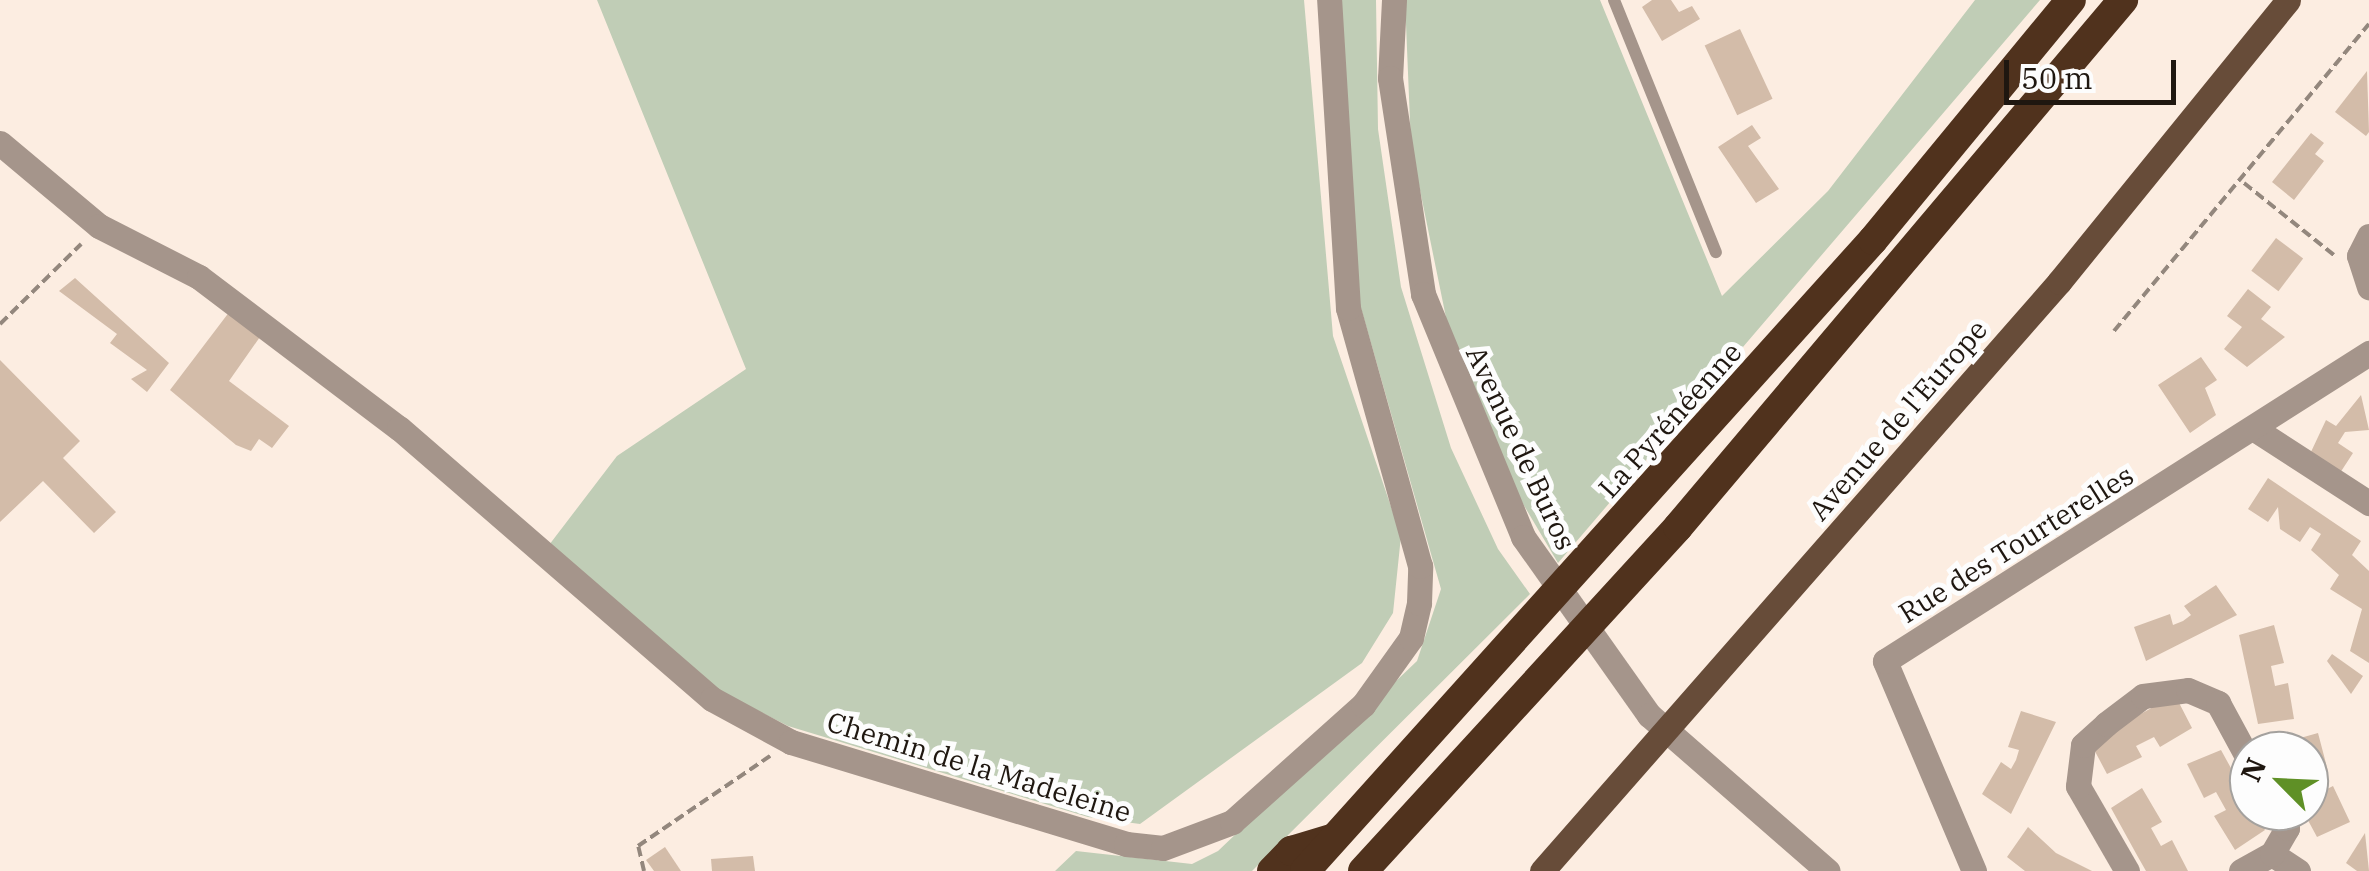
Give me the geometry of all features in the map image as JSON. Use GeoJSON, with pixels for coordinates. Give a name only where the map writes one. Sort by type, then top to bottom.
{"type":"FeatureCollection","features":[{"type":"Feature","properties":{"kind":"highway","name":"La Pyrénéenne"},"geometry":{"type":"LineString","coordinates":[[1304,871],[1873,240],[2071,0]]}},
{"type":"Feature","properties":{"kind":"highway"},"geometry":{"type":"LineString","coordinates":[[1363,871],[1678,527],[2123,0]]}},
{"type":"Feature","properties":{"kind":"highway"},"geometry":{"type":"LineString","coordinates":[[1272,871],[1292,851],[1337,837]]}},
{"type":"Feature","properties":{"kind":"main road","name":"Avenue de l'Europe"},"geometry":{"type":"LineString","coordinates":[[1542,871],[2059,282],[2288,0]]}},
{"type":"Feature","properties":{"kind":"street","name":"Chemin de la Madeleine"},"geometry":{"type":"LineString","coordinates":[[0,143],[99,226],[199,276],[399,428],[712,699],[790,742],[1126,844],[1163,848],[1232,822],[1391,675],[1411,638],[1420,566],[1348,308],[1328,0]]}},
{"type":"Feature","properties":{"kind":"street","name":"Avenue de Buros"},"geometry":{"type":"LineString","coordinates":[[1394,0],[1390,78],[1423,294],[1523,536],[1604,658],[1696,766],[1828,871]]}},
{"type":"Feature","properties":{"kind":"street"},"geometry":{"type":"LineString","coordinates":[[2364,246],[2369,287]]}},
{"type":"Feature","properties":{"kind":"street","name":"Rue des Tourterelles"},"geometry":{"type":"LineString","coordinates":[[1974,871],[1885,661],[2256,430],[2369,353]]}},
{"type":"Feature","properties":{"kind":"street"},"geometry":{"type":"LineString","coordinates":[[2256,430],[2369,503]]}},
{"type":"Feature","properties":{"kind":"street"},"geometry":{"type":"LineString","coordinates":[[2127,871],[2078,786],[2083,745],[2143,696],[2188,690],[2218,703],[2233,731]]}},
{"type":"Feature","properties":{"kind":"street"},"geometry":{"type":"LineString","coordinates":[[2241,871],[2272,854],[2284,831]]}},
{"type":"Feature","properties":{"kind":"street"},"geometry":{"type":"LineString","coordinates":[[2272,854],[2298,871]]}},
{"type":"Feature","properties":{"kind":"lane"},"geometry":{"type":"LineString","coordinates":[[1614,0],[1716,252]]}},
{"type":"Feature","properties":{"kind":"path"},"geometry":{"type":"LineString","coordinates":[[2114,331],[2244,183],[2369,24]]}},
{"type":"Feature","properties":{"kind":"path"},"geometry":{"type":"LineString","coordinates":[[2244,183],[2336,257],[2364,246]]}},
{"type":"Feature","properties":{"kind":"path"},"geometry":{"type":"LineString","coordinates":[[0,324],[99,226]]}},
{"type":"Feature","properties":{"kind":"path"},"geometry":{"type":"LineString","coordinates":[[644,871],[638,846],[790,742]]}},
{"type":"Feature","properties":{"kind":"green space"},"geometry":{"type":"Polygon","coordinates":[[[597,0],[1304,0],[1333,336],[1401,536],[1393,613],[1362,663],[1140,824],[1088,817],[788,726],[701,682],[546,549],[617,456],[746,369],[597,0]]]}},
{"type":"Feature","properties":{"kind":"green space"},"geometry":{"type":"Polygon","coordinates":[[[1338,0],[1376,0],[1378,129],[1401,287],[1451,448],[1498,549],[1530,594],[1252,871],[1055,871],[1076,851],[1192,864],[1218,851],[1417,661],[1441,589],[1359,301],[1338,0]]]}},
{"type":"Feature","properties":{"kind":"green space"},"geometry":{"type":"Polygon","coordinates":[[[1405,0],[1600,0],[1722,296],[1828,191],[1975,0],[2040,0],[1558,563],[1500,465],[1451,342],[1411,146],[1405,0]]]}},
{"type":"Feature","properties":{"kind":"building"},"geometry":{"type":"Polygon","coordinates":[[[1652,0],[1671,0],[1679,12],[1692,6],[1700,19],[1662,41],[1642,7],[1652,0]]]}},
{"type":"Feature","properties":{"kind":"building"},"geometry":{"type":"Polygon","coordinates":[[[1740,29],[1773,99],[1737,115],[1705,45],[1740,29]]]}},
{"type":"Feature","properties":{"kind":"building"},"geometry":{"type":"Polygon","coordinates":[[[2367,71],[2369,132],[2366,136],[2335,112],[2367,71]]]}},
{"type":"Feature","properties":{"kind":"building"},"geometry":{"type":"Polygon","coordinates":[[[1752,125],[1761,138],[1748,146],[1779,189],[1756,203],[1718,147],[1752,125]]]}},
{"type":"Feature","properties":{"kind":"building"},"geometry":{"type":"Polygon","coordinates":[[[2311,133],[2324,143],[2315,154],[2324,161],[2294,200],[2272,182],[2311,133]]]}},
{"type":"Feature","properties":{"kind":"building"},"geometry":{"type":"Polygon","coordinates":[[[2276,238],[2303,258],[2278,291],[2251,271],[2276,238]]]}},
{"type":"Feature","properties":{"kind":"building"},"geometry":{"type":"Polygon","coordinates":[[[75,278],[169,363],[147,392],[131,379],[147,370],[110,343],[117,334],[59,291],[75,278]]]}},
{"type":"Feature","properties":{"kind":"building"},"geometry":{"type":"Polygon","coordinates":[[[2248,289],[2271,307],[2261,319],[2285,337],[2247,367],[2224,349],[2242,327],[2227,316],[2248,289]]]}},
{"type":"Feature","properties":{"kind":"building"},"geometry":{"type":"Polygon","coordinates":[[[230,311],[262,334],[229,381],[289,426],[272,448],[259,439],[251,451],[236,445],[170,390],[230,311]]]}},
{"type":"Feature","properties":{"kind":"building"},"geometry":{"type":"Polygon","coordinates":[[[2201,357],[2217,380],[2205,388],[2216,415],[2190,433],[2158,385],[2201,357]]]}},
{"type":"Feature","properties":{"kind":"building"},"geometry":{"type":"Polygon","coordinates":[[[0,360],[80,441],[63,458],[116,512],[94,533],[43,481],[0,522],[0,360]]]}},
{"type":"Feature","properties":{"kind":"building"},"geometry":{"type":"Polygon","coordinates":[[[2361,395],[2369,430],[2345,432],[2338,443],[2353,453],[2340,473],[2310,454],[2326,420],[2336,426],[2361,395]]]}},
{"type":"Feature","properties":{"kind":"building"},"geometry":{"type":"Polygon","coordinates":[[[2268,478],[2361,541],[2352,555],[2369,571],[2369,663],[2350,651],[2362,609],[2330,589],[2339,575],[2311,550],[2321,534],[2310,527],[2300,542],[2280,529],[2278,507],[2268,522],[2248,509],[2268,478]]]}},
{"type":"Feature","properties":{"kind":"building"},"geometry":{"type":"Polygon","coordinates":[[[2216,585],[2237,615],[2146,661],[2134,627],[2170,614],[2173,625],[2183,621],[2191,615],[2184,606],[2216,585]]]}},
{"type":"Feature","properties":{"kind":"building"},"geometry":{"type":"Polygon","coordinates":[[[2274,625],[2284,663],[2271,666],[2275,686],[2288,683],[2294,719],[2258,724],[2239,635],[2274,625]]]}},
{"type":"Feature","properties":{"kind":"building"},"geometry":{"type":"Polygon","coordinates":[[[2332,654],[2363,676],[2351,694],[2327,661],[2332,654]]]}},
{"type":"Feature","properties":{"kind":"building"},"geometry":{"type":"Polygon","coordinates":[[[2175,695],[2192,728],[2160,747],[2154,737],[2136,746],[2142,757],[2107,774],[2090,742],[2175,695]]]}},
{"type":"Feature","properties":{"kind":"building"},"geometry":{"type":"Polygon","coordinates":[[[2021,711],[2056,722],[2011,814],[1982,794],[2001,762],[2011,769],[2016,760],[2019,750],[2008,747],[2021,711]]]}},
{"type":"Feature","properties":{"kind":"building"},"geometry":{"type":"Polygon","coordinates":[[[2221,750],[2229,765],[2229,831],[2264,831],[2235,850],[2214,816],[2226,810],[2216,792],[2204,798],[2187,764],[2221,750]]]}},
{"type":"Feature","properties":{"kind":"building"},"geometry":{"type":"Polygon","coordinates":[[[2333,786],[2350,822],[2317,837],[2314,831],[2329,831],[2329,788],[2333,786]]]}},
{"type":"Feature","properties":{"kind":"building"},"geometry":{"type":"Polygon","coordinates":[[[2142,788],[2162,822],[2151,828],[2161,846],[2172,840],[2188,871],[2146,871],[2138,857],[2111,808],[2142,788]]]}},
{"type":"Feature","properties":{"kind":"building"},"geometry":{"type":"Polygon","coordinates":[[[2028,827],[2056,853],[2092,871],[2025,871],[2007,857],[2028,827]]]}},
{"type":"Feature","properties":{"kind":"building"},"geometry":{"type":"Polygon","coordinates":[[[2365,833],[2369,871],[2357,871],[2346,863],[2365,833]]]}},
{"type":"Feature","properties":{"kind":"building"},"geometry":{"type":"Polygon","coordinates":[[[665,847],[681,871],[654,871],[646,860],[665,847]]]}},
{"type":"Feature","properties":{"kind":"building"},"geometry":{"type":"Polygon","coordinates":[[[753,856],[755,871],[712,871],[711,859],[753,856]]]}}]}
